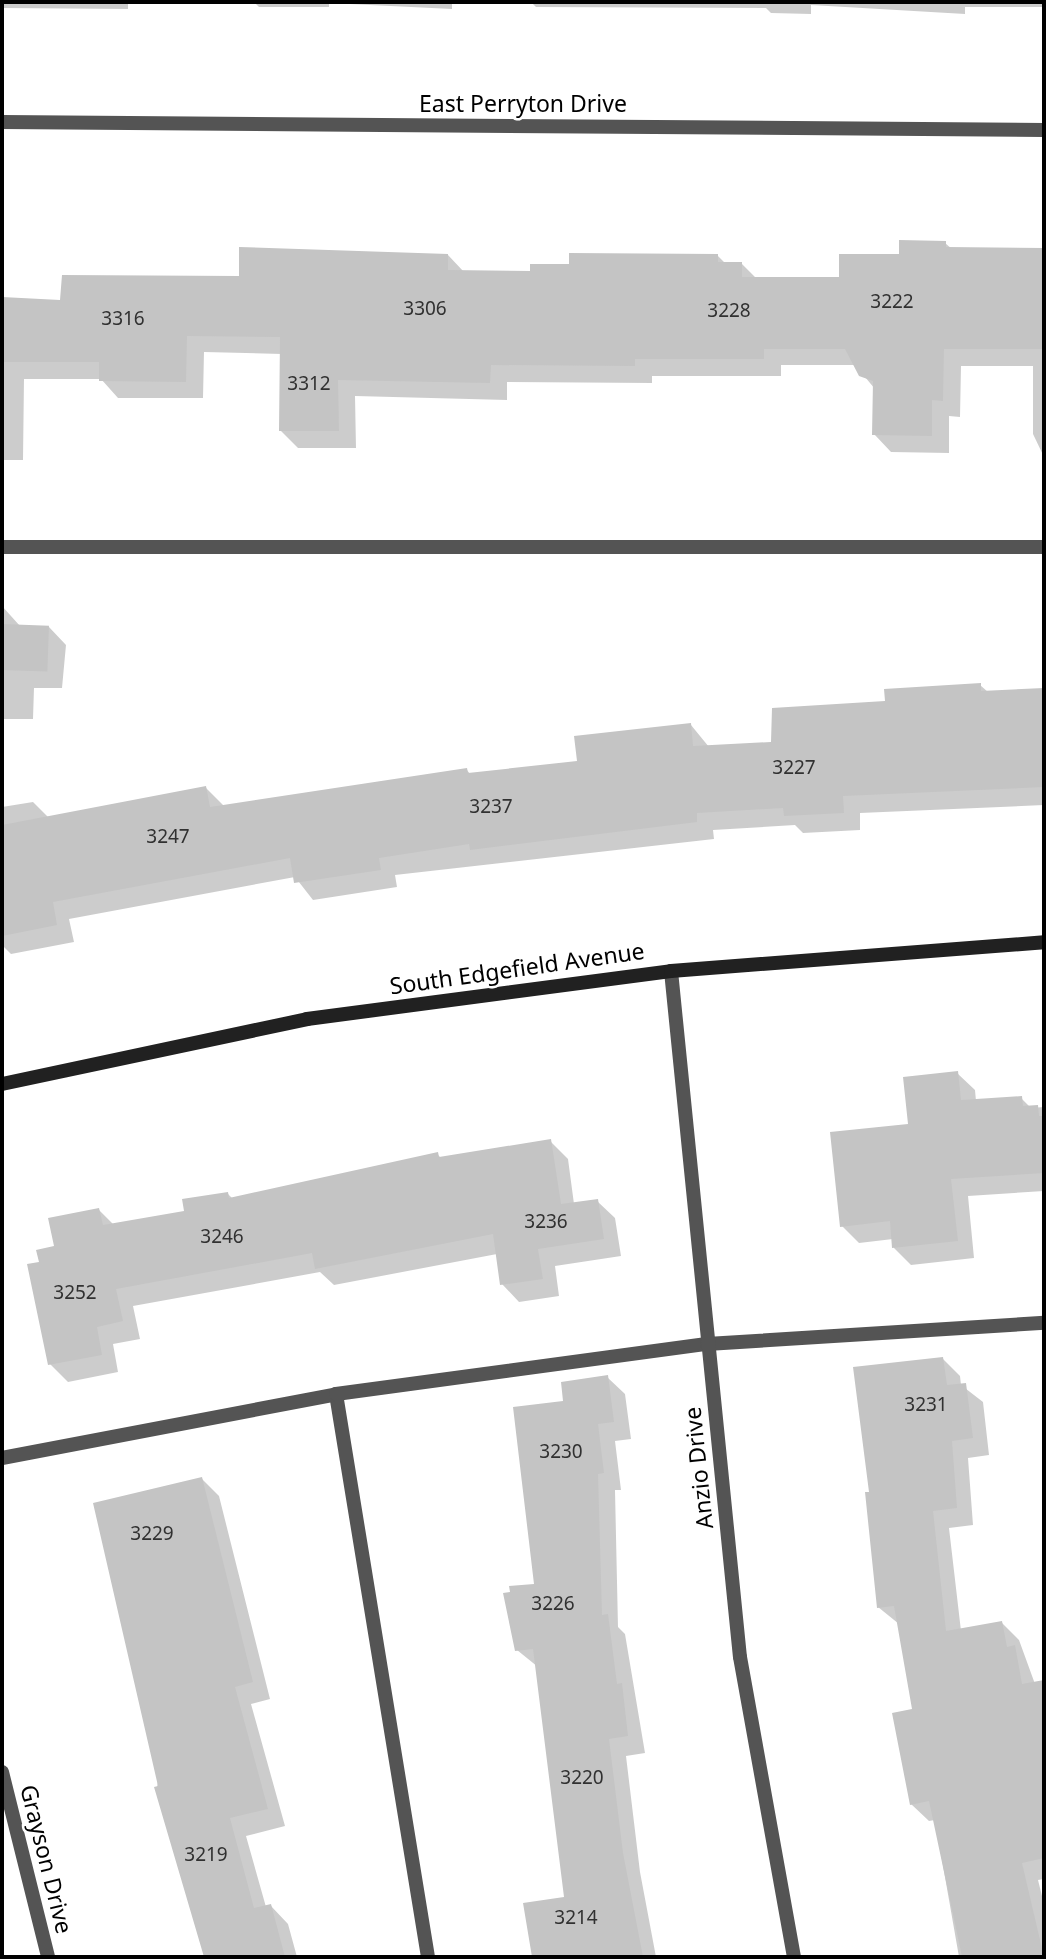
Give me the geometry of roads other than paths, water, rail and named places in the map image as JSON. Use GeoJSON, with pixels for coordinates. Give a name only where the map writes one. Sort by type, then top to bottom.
{"type":"FeatureCollection","features":[{"type":"Feature","properties":{"kind":"street","name":"East Perryton Drive"},"geometry":{"type":"LineString","coordinates":[[2,122],[1044,130]]}},
{"type":"Feature","properties":{"kind":"street"},"geometry":{"type":"LineString","coordinates":[[2,547],[1044,547]]}},
{"type":"Feature","properties":{"kind":"street","name":"South Edgefield Avenue"},"geometry":{"type":"LineString","coordinates":[[2,1084],[307,1019],[671,971],[1044,942]]}},
{"type":"Feature","properties":{"kind":"street","name":"Anzio Drive"},"geometry":{"type":"LineString","coordinates":[[671,971],[740,1657],[794,1957]]}},
{"type":"Feature","properties":{"kind":"street"},"geometry":{"type":"LineString","coordinates":[[2,1458],[336,1394],[708,1344],[1044,1323]]}},
{"type":"Feature","properties":{"kind":"street"},"geometry":{"type":"LineString","coordinates":[[336,1394],[428,1957]]}},
{"type":"Feature","properties":{"kind":"street","name":"Grayson Drive"},"geometry":{"type":"LineString","coordinates":[[2,1772],[48,1957]]}}]}
